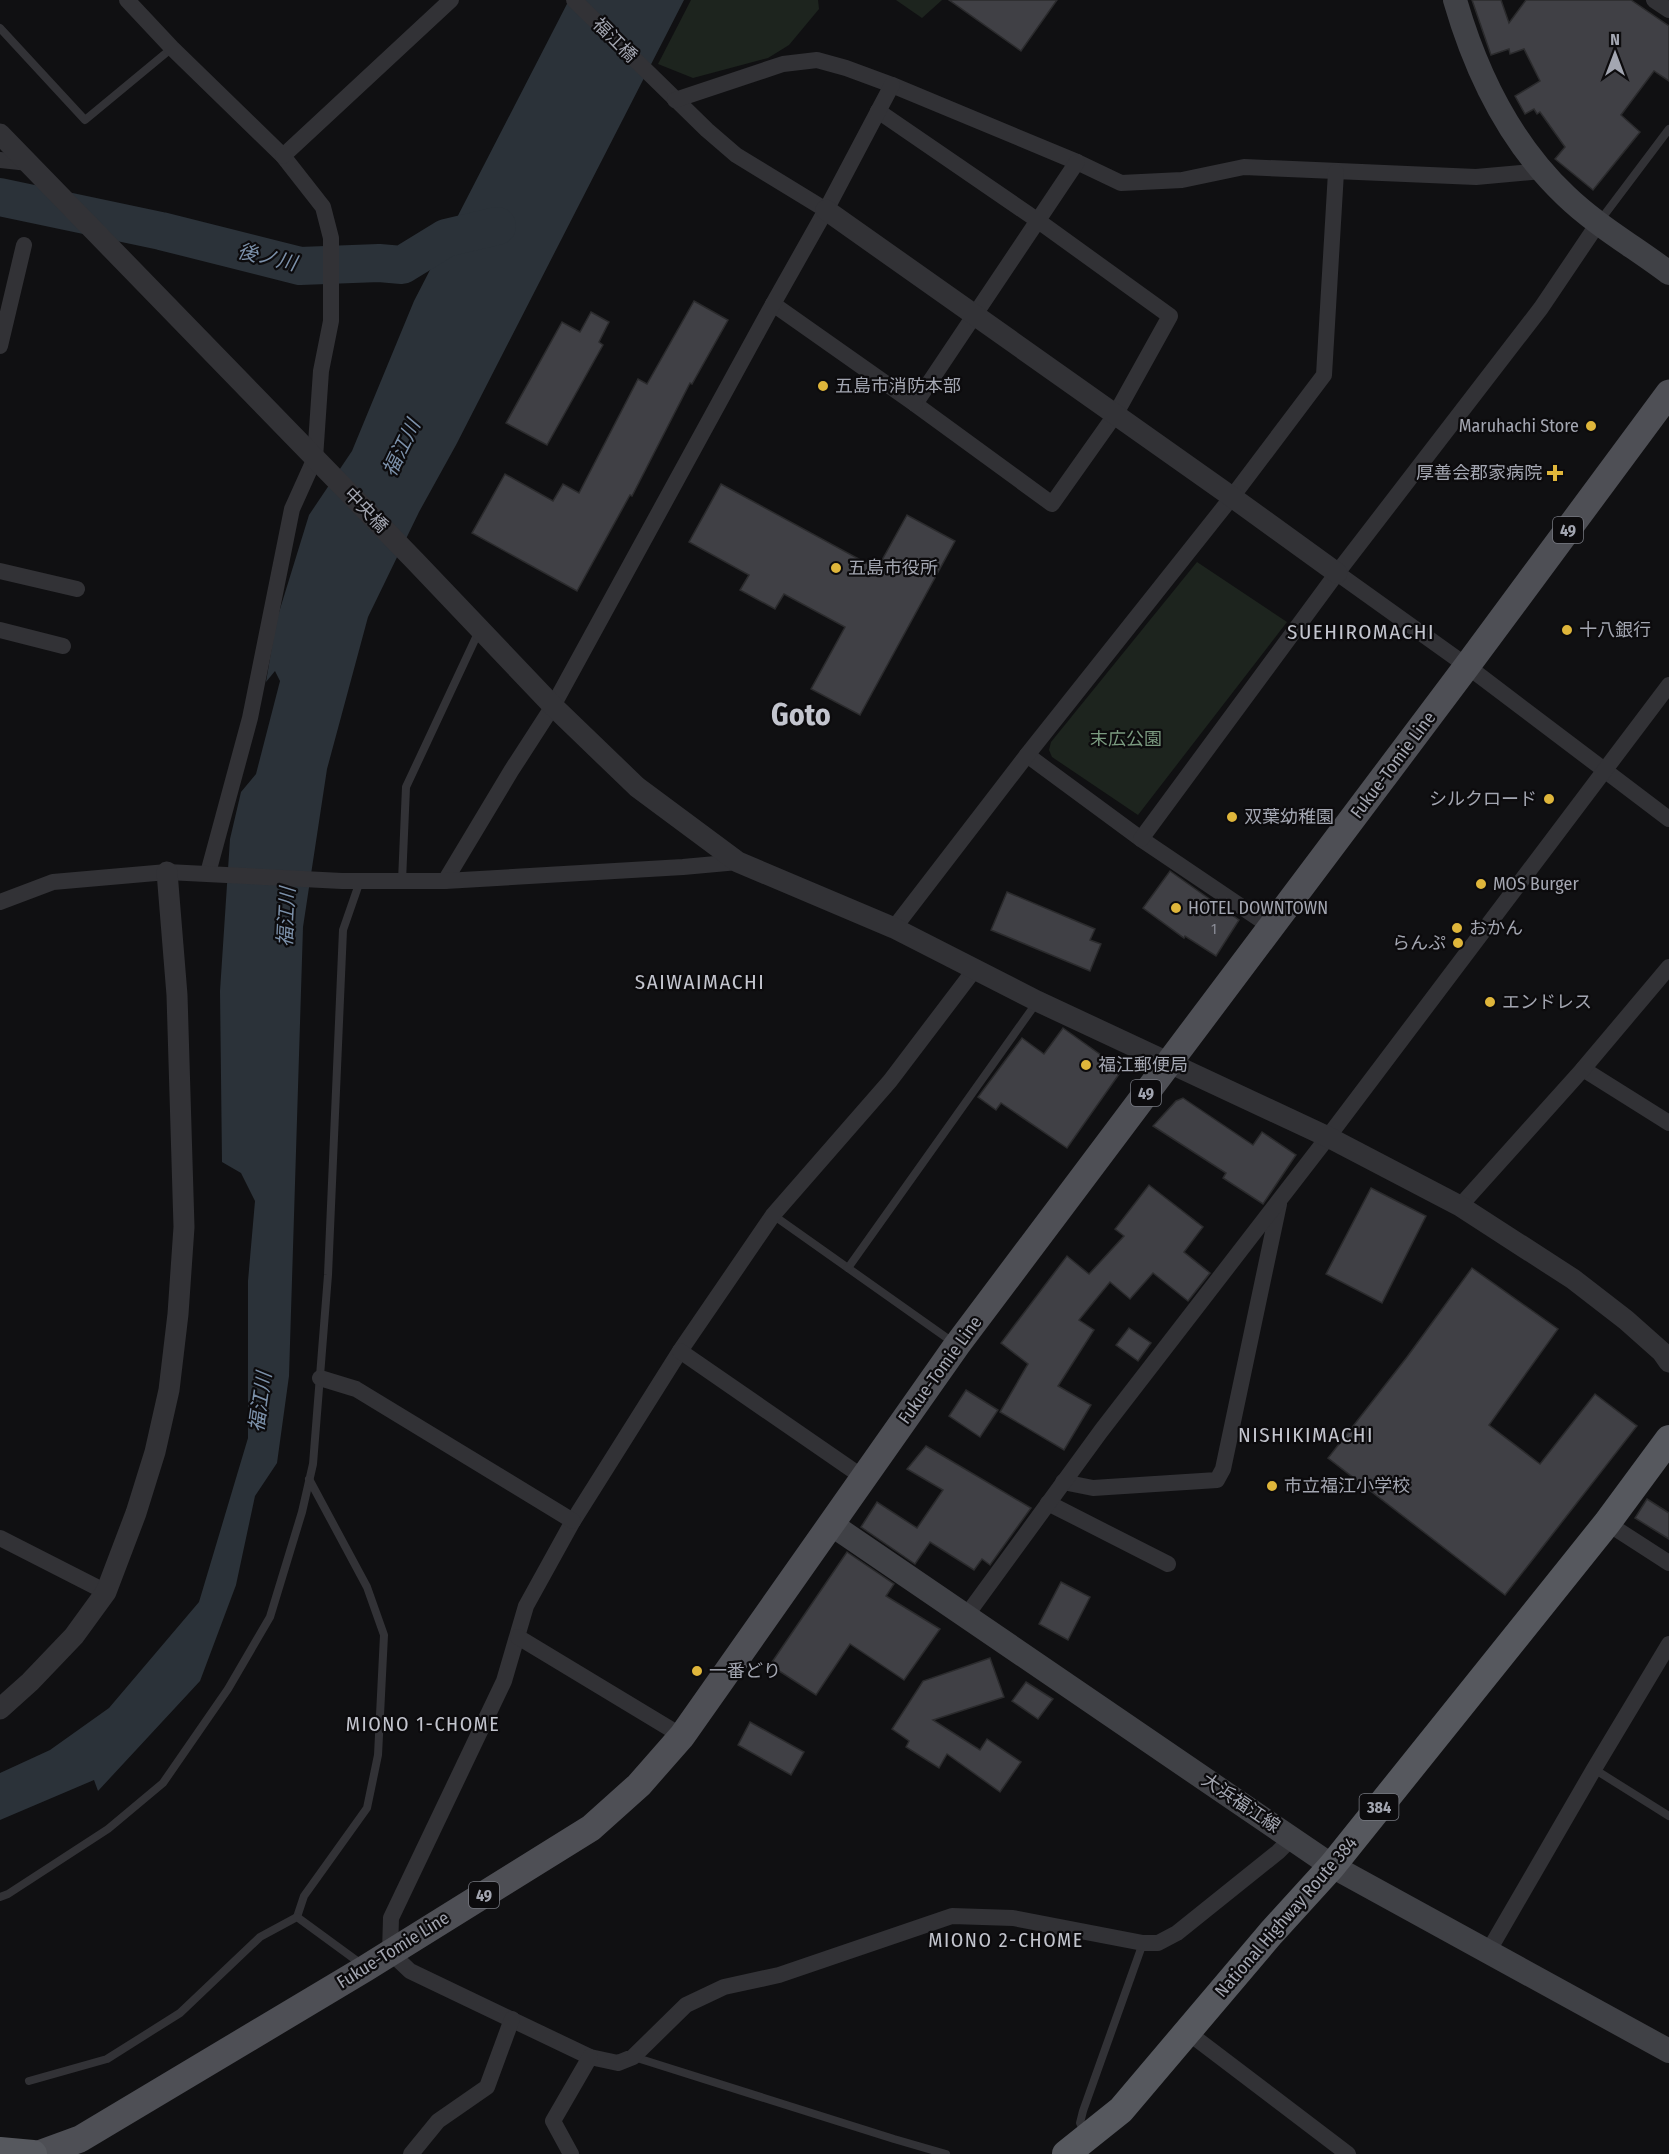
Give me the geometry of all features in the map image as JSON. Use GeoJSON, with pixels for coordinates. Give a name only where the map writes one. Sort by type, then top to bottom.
{"type":"FeatureCollection","features":[{"type":"Feature","properties":{"kind":"highway","name":"National Highway Route 384"},"geometry":{"type":"LineString","coordinates":[[1076,2146],[1121,2110],[1186,2031],[1332,1866],[1607,1523],[1669,1439]]}},
{"type":"Feature","properties":{"kind":"highway"},"geometry":{"type":"LineString","coordinates":[[0,2151],[33,2154]]}},
{"type":"Feature","properties":{"kind":"main road"},"geometry":{"type":"LineString","coordinates":[[1455,0],[1470,48],[1503,117],[1542,171],[1567,198],[1669,273]]}},
{"type":"Feature","properties":{"kind":"main road","name":"Fukue-Tomie Line"},"geometry":{"type":"LineString","coordinates":[[39,2154],[80,2139],[366,1968],[591,1828],[639,1785],[682,1736],[957,1345],[1669,393]]}},
{"type":"Feature","properties":{"kind":"main road","name":"大浜福江線"},"geometry":{"type":"LineString","coordinates":[[831,1524],[1332,1866],[1669,2051]]}},
{"type":"Feature","properties":{"kind":"street"},"geometry":{"type":"LineString","coordinates":[[284,156],[451,0]]}},
{"type":"Feature","properties":{"kind":"street","name":"福江橋"},"geometry":{"type":"LineString","coordinates":[[574,0],[655,81],[736,155],[826,210]]}},
{"type":"Feature","properties":{"kind":"street"},"geometry":{"type":"LineString","coordinates":[[1653,0],[1669,10]]}},
{"type":"Feature","properties":{"kind":"street"},"geometry":{"type":"LineString","coordinates":[[136,3],[172,48],[284,156],[323,207],[332,238],[331,321],[321,371],[315,458],[292,509],[250,718],[208,873]]}},
{"type":"Feature","properties":{"kind":"street"},"geometry":{"type":"LineString","coordinates":[[675,100],[783,64],[817,60],[892,85],[1077,162],[1121,183],[1182,180],[1244,167],[1476,177],[1542,171]]}},
{"type":"Feature","properties":{"kind":"street"},"geometry":{"type":"LineString","coordinates":[[445,881],[553,706],[826,210],[892,85]]}},
{"type":"Feature","properties":{"kind":"street"},"geometry":{"type":"LineString","coordinates":[[773,304],[1052,504],[1115,415],[1170,316],[1037,220],[878,111]]}},
{"type":"Feature","properties":{"kind":"street","name":"中央橋"},"geometry":{"type":"LineString","coordinates":[[0,134],[553,706],[637,787],[738,862],[894,928],[1037,1001],[1328,1137],[1460,1206],[1573,1279],[1626,1320],[1662,1352],[1669,1362]]}},
{"type":"Feature","properties":{"kind":"street"},"geometry":{"type":"LineString","coordinates":[[0,160],[29,163]]}},
{"type":"Feature","properties":{"kind":"street"},"geometry":{"type":"LineString","coordinates":[[915,404],[1077,162]]}},
{"type":"Feature","properties":{"kind":"street"},"geometry":{"type":"LineString","coordinates":[[894,928],[1027,755],[1233,497],[1324,375],[1336,172]]}},
{"type":"Feature","properties":{"kind":"street"},"geometry":{"type":"LineString","coordinates":[[826,210],[1233,497],[1467,666],[1669,819]]}},
{"type":"Feature","properties":{"kind":"street"},"geometry":{"type":"LineString","coordinates":[[1141,839],[1337,573],[1541,308],[1599,222]]}},
{"type":"Feature","properties":{"kind":"street"},"geometry":{"type":"LineString","coordinates":[[0,346],[24,245]]}},
{"type":"Feature","properties":{"kind":"street"},"geometry":{"type":"LineString","coordinates":[[0,571],[77,589]]}},
{"type":"Feature","properties":{"kind":"street"},"geometry":{"type":"LineString","coordinates":[[0,630],[63,646]]}},
{"type":"Feature","properties":{"kind":"street"},"geometry":{"type":"LineString","coordinates":[[966,1616],[1063,1482],[1328,1137],[1669,685]]}},
{"type":"Feature","properties":{"kind":"street"},"geometry":{"type":"LineString","coordinates":[[1027,755],[1141,839],[1270,926]]}},
{"type":"Feature","properties":{"kind":"street"},"geometry":{"type":"LineString","coordinates":[[0,902],[53,882],[167,872],[360,881],[445,881],[738,862]]}},
{"type":"Feature","properties":{"kind":"street"},"geometry":{"type":"LineString","coordinates":[[0,1709],[30,1682],[74,1636],[106,1592],[136,1513],[155,1452],[169,1390],[178,1314],[184,1227],[177,995],[167,872]]}},
{"type":"Feature","properties":{"kind":"street"},"geometry":{"type":"LineString","coordinates":[[1460,1206],[1583,1069],[1669,967]]}},
{"type":"Feature","properties":{"kind":"street"},"geometry":{"type":"LineString","coordinates":[[975,969],[890,1081],[773,1215],[680,1351],[573,1521],[526,1606],[504,1681],[391,1918],[390,1952],[410,1971],[590,2057],[618,2063],[633,2057],[686,2005],[724,1987],[779,1975],[952,1916],[1013,1918],[1143,1943],[1158,1943],[1177,1933],[1278,1852],[1292,1838]]}},
{"type":"Feature","properties":{"kind":"street"},"geometry":{"type":"LineString","coordinates":[[1583,1069],[1669,1123]]}},
{"type":"Feature","properties":{"kind":"street"},"geometry":{"type":"LineString","coordinates":[[1063,1482],[1093,1488],[1217,1480],[1223,1469],[1279,1200]]}},
{"type":"Feature","properties":{"kind":"street"},"geometry":{"type":"LineString","coordinates":[[680,1351],[864,1478]]}},
{"type":"Feature","properties":{"kind":"street"},"geometry":{"type":"LineString","coordinates":[[320,1378],[356,1389],[573,1521]]}},
{"type":"Feature","properties":{"kind":"street"},"geometry":{"type":"LineString","coordinates":[[1048,1503],[1168,1564]]}},
{"type":"Feature","properties":{"kind":"street"},"geometry":{"type":"LineString","coordinates":[[1607,1523],[1669,1563]]}},
{"type":"Feature","properties":{"kind":"street"},"geometry":{"type":"LineString","coordinates":[[0,1538],[106,1592]]}},
{"type":"Feature","properties":{"kind":"street"},"geometry":{"type":"LineString","coordinates":[[518,1637],[682,1736]]}},
{"type":"Feature","properties":{"kind":"street"},"geometry":{"type":"LineString","coordinates":[[1488,1952],[1669,1644]]}},
{"type":"Feature","properties":{"kind":"street"},"geometry":{"type":"LineString","coordinates":[[411,2154],[438,2121],[487,2087],[512,2019]]}},
{"type":"Feature","properties":{"kind":"street"},"geometry":{"type":"LineString","coordinates":[[1186,2031],[1348,2154]]}},
{"type":"Feature","properties":{"kind":"street"},"geometry":{"type":"LineString","coordinates":[[571,2154],[553,2121],[590,2057]]}},
{"type":"Feature","properties":{"kind":"lane"},"geometry":{"type":"LineString","coordinates":[[0,28],[85,120],[172,48]]}},
{"type":"Feature","properties":{"kind":"lane"},"geometry":{"type":"LineString","coordinates":[[1599,222],[1669,129]]}},
{"type":"Feature","properties":{"kind":"lane"},"geometry":{"type":"LineString","coordinates":[[402,881],[406,787],[480,629]]}},
{"type":"Feature","properties":{"kind":"lane"},"geometry":{"type":"LineString","coordinates":[[0,1897],[108,1829],[163,1783],[228,1689],[270,1617],[302,1512],[313,1464],[328,1275],[343,930],[360,881]]}},
{"type":"Feature","properties":{"kind":"lane"},"geometry":{"type":"LineString","coordinates":[[848,1268],[1037,1001]]}},
{"type":"Feature","properties":{"kind":"lane"},"geometry":{"type":"LineString","coordinates":[[773,1215],[957,1345]]}},
{"type":"Feature","properties":{"kind":"lane"},"geometry":{"type":"LineString","coordinates":[[29,2081],[107,2059],[180,2013],[260,1937],[297,1917],[304,1896],[367,1808],[378,1755],[384,1635],[367,1587],[309,1479]]}},
{"type":"Feature","properties":{"kind":"lane"},"geometry":{"type":"LineString","coordinates":[[1594,1769],[1669,1816]]}},
{"type":"Feature","properties":{"kind":"lane"},"geometry":{"type":"LineString","coordinates":[[297,1917],[366,1968]]}},
{"type":"Feature","properties":{"kind":"lane"},"geometry":{"type":"LineString","coordinates":[[1076,2146],[1083,2111],[1143,1943]]}},
{"type":"Feature","properties":{"kind":"lane"},"geometry":{"type":"LineString","coordinates":[[633,2057],[946,2154]]}},
{"type":"Feature","properties":{"kind":"green space"},"geometry":{"type":"Polygon","coordinates":[[[691,0],[818,0],[819,9],[789,45],[768,58],[693,78],[658,64],[691,0]]]}},
{"type":"Feature","properties":{"kind":"green space"},"geometry":{"type":"Polygon","coordinates":[[[896,0],[942,0],[922,18],[896,0]]]}},
{"type":"Feature","properties":{"kind":"green space","name":"末広公園"},"geometry":{"type":"Polygon","coordinates":[[[1197,562],[1287,622],[1138,815],[1052,757],[1049,750],[1051,742],[1197,562]]]}},
{"type":"Feature","properties":{"kind":"water","name":"福江川"},"geometry":{"type":"Polygon","coordinates":[[[569,0],[684,0],[456,445],[419,512],[368,617],[327,769],[303,927],[289,1376],[277,1463],[255,1496],[236,1585],[200,1681],[98,1791],[94,1780],[0,1820],[0,1773],[50,1750],[109,1708],[199,1602],[248,1438],[248,1281],[255,1201],[241,1173],[222,1162],[220,991],[230,839],[241,792],[256,774],[280,681],[275,671],[266,682],[276,622],[309,515],[352,451],[414,301],[569,0]]]}},
{"type":"Feature","properties":{"kind":"building"},"geometry":{"type":"Polygon","coordinates":[[[949,0],[1057,0],[1021,51],[949,0]]]}},
{"type":"Feature","properties":{"kind":"building"},"geometry":{"type":"Polygon","coordinates":[[[1472,0],[1501,0],[1509,23],[1526,0],[1631,0],[1669,26],[1669,81],[1654,71],[1621,115],[1640,132],[1593,190],[1555,159],[1565,147],[1540,112],[1537,114],[1534,109],[1525,114],[1515,96],[1540,81],[1524,49],[1510,54],[1509,49],[1491,55],[1472,0]]]}},
{"type":"Feature","properties":{"kind":"building"},"geometry":{"type":"Polygon","coordinates":[[[694,301],[728,320],[692,384],[690,383],[632,496],[630,495],[577,591],[472,533],[505,474],[553,501],[563,484],[579,493],[638,379],[647,384],[694,301]]]}},
{"type":"Feature","properties":{"kind":"building"},"geometry":{"type":"Polygon","coordinates":[[[591,312],[609,322],[599,342],[603,345],[547,445],[506,423],[562,322],[580,332],[591,312]]]}},
{"type":"Feature","properties":{"kind":"building"},"geometry":{"type":"Polygon","coordinates":[[[721,484],[877,569],[907,515],[955,541],[860,715],[811,689],[845,627],[784,594],[775,609],[740,590],[749,575],[689,542],[721,484]]]}},
{"type":"Feature","properties":{"kind":"building"},"geometry":{"type":"Polygon","coordinates":[[[1170,871],[1239,920],[1216,956],[1185,936],[1184,938],[1143,908],[1170,871]]]}},
{"type":"Feature","properties":{"kind":"building"},"geometry":{"type":"Polygon","coordinates":[[[1007,892],[1095,929],[1090,940],[1101,944],[1090,971],[991,930],[1007,892]]]}},
{"type":"Feature","properties":{"kind":"building"},"geometry":{"type":"Polygon","coordinates":[[[1063,1028],[1122,1070],[1067,1148],[1001,1103],[996,1110],[978,1097],[1022,1038],[1044,1054],[1063,1028]]]}},
{"type":"Feature","properties":{"kind":"building"},"geometry":{"type":"Polygon","coordinates":[[[1183,1098],[1253,1145],[1262,1132],[1296,1155],[1263,1204],[1223,1178],[1226,1173],[1153,1126],[1176,1101],[1183,1098]]]}},
{"type":"Feature","properties":{"kind":"building"},"geometry":{"type":"Polygon","coordinates":[[[1149,1185],[1203,1227],[1184,1252],[1210,1273],[1188,1301],[1153,1273],[1130,1299],[1110,1282],[1079,1320],[1094,1330],[1058,1386],[1091,1405],[1064,1450],[1000,1412],[1028,1364],[1001,1343],[1067,1256],[1089,1274],[1124,1236],[1115,1229],[1149,1185]]]}},
{"type":"Feature","properties":{"kind":"building"},"geometry":{"type":"Polygon","coordinates":[[[1371,1188],[1426,1216],[1382,1303],[1326,1274],[1371,1188]]]}},
{"type":"Feature","properties":{"kind":"building"},"geometry":{"type":"Polygon","coordinates":[[[1472,1268],[1558,1329],[1489,1425],[1540,1464],[1595,1394],[1637,1426],[1505,1595],[1328,1458],[1407,1357],[1472,1268]]]}},
{"type":"Feature","properties":{"kind":"building"},"geometry":{"type":"Polygon","coordinates":[[[1129,1328],[1151,1343],[1138,1361],[1116,1345],[1129,1328]]]}},
{"type":"Feature","properties":{"kind":"building"},"geometry":{"type":"Polygon","coordinates":[[[966,1390],[998,1410],[980,1437],[949,1416],[966,1390]]]}},
{"type":"Feature","properties":{"kind":"building"},"geometry":{"type":"Polygon","coordinates":[[[926,1446],[1031,1508],[990,1565],[982,1559],[974,1570],[930,1542],[915,1564],[861,1527],[877,1502],[917,1528],[943,1490],[907,1469],[926,1446]]]}},
{"type":"Feature","properties":{"kind":"building"},"geometry":{"type":"Polygon","coordinates":[[[1647,1499],[1669,1513],[1669,1539],[1635,1518],[1647,1499]]]}},
{"type":"Feature","properties":{"kind":"building"},"geometry":{"type":"Polygon","coordinates":[[[847,1552],[894,1584],[886,1596],[940,1629],[904,1680],[850,1644],[816,1695],[770,1665],[847,1552]]]}},
{"type":"Feature","properties":{"kind":"building"},"geometry":{"type":"Polygon","coordinates":[[[1061,1582],[1090,1597],[1068,1640],[1039,1624],[1061,1582]]]}},
{"type":"Feature","properties":{"kind":"building"},"geometry":{"type":"Polygon","coordinates":[[[990,1658],[1004,1697],[933,1720],[980,1750],[987,1739],[1021,1762],[1000,1792],[947,1754],[939,1768],[906,1747],[909,1741],[892,1729],[923,1681],[990,1658]]]}},
{"type":"Feature","properties":{"kind":"building"},"geometry":{"type":"Polygon","coordinates":[[[1026,1682],[1053,1699],[1038,1719],[1012,1701],[1026,1682]]]}},
{"type":"Feature","properties":{"kind":"building"},"geometry":{"type":"Polygon","coordinates":[[[750,1722],[804,1752],[791,1775],[738,1745],[750,1722]]]}},
{"type":"Feature","properties":{"kind":"waterway","name":"後ノ川"},"geometry":{"type":"LineString","coordinates":[[0,197],[161,231],[300,266],[379,263],[402,265],[446,238],[497,226]]}},
{"type":"Feature","properties":{"kind":"place","name":"五島市消防本部"},"geometry":{"type":"Point","coordinates":[823,386]}},
{"type":"Feature","properties":{"kind":"place","name":"Maruhachi Store"},"geometry":{"type":"Point","coordinates":[1591,426]}},
{"type":"Feature","properties":{"kind":"place","name":"厚善会郡家病院"},"geometry":{"type":"Point","coordinates":[1555,473]}},
{"type":"Feature","properties":{"kind":"place","name":"五島市役所"},"geometry":{"type":"Point","coordinates":[836,568]}},
{"type":"Feature","properties":{"kind":"place","name":"十八銀行"},"geometry":{"type":"Point","coordinates":[1567,630]}},
{"type":"Feature","properties":{"kind":"place","name":"シルクロード"},"geometry":{"type":"Point","coordinates":[1549,799]}},
{"type":"Feature","properties":{"kind":"place","name":"双葉幼稚園"},"geometry":{"type":"Point","coordinates":[1232,817]}},
{"type":"Feature","properties":{"kind":"place","name":"MOS Burger"},"geometry":{"type":"Point","coordinates":[1481,884]}},
{"type":"Feature","properties":{"kind":"place","name":"HOTEL DOWNTOWN"},"geometry":{"type":"Point","coordinates":[1176,908]}},
{"type":"Feature","properties":{"kind":"place","name":"おかん"},"geometry":{"type":"Point","coordinates":[1457,928]}},
{"type":"Feature","properties":{"kind":"place","name":"らんぷ"},"geometry":{"type":"Point","coordinates":[1458,943]}},
{"type":"Feature","properties":{"kind":"place","name":"エンドレス"},"geometry":{"type":"Point","coordinates":[1490,1002]}},
{"type":"Feature","properties":{"kind":"place","name":"福江郵便局"},"geometry":{"type":"Point","coordinates":[1086,1065]}},
{"type":"Feature","properties":{"kind":"place","name":"市立福江小学校"},"geometry":{"type":"Point","coordinates":[1272,1486]}},
{"type":"Feature","properties":{"kind":"place","name":"一番どり"},"geometry":{"type":"Point","coordinates":[697,1671]}},
{"type":"Feature","properties":{"kind":"district","name":"SUEHIROMACHI"},"geometry":{"type":"Point","coordinates":[1361,632]}},
{"type":"Feature","properties":{"kind":"district","name":"Goto"},"geometry":{"type":"Point","coordinates":[801,715]}},
{"type":"Feature","properties":{"kind":"district","name":"SAIWAIMACHI"},"geometry":{"type":"Point","coordinates":[700,982]}},
{"type":"Feature","properties":{"kind":"district","name":"NISHIKIMACHI"},"geometry":{"type":"Point","coordinates":[1306,1435]}},
{"type":"Feature","properties":{"kind":"district","name":"MIONO 1-CHOME"},"geometry":{"type":"Point","coordinates":[423,1724]}},
{"type":"Feature","properties":{"kind":"district","name":"MIONO 2-CHOME"},"geometry":{"type":"Point","coordinates":[1006,1940]}}]}
